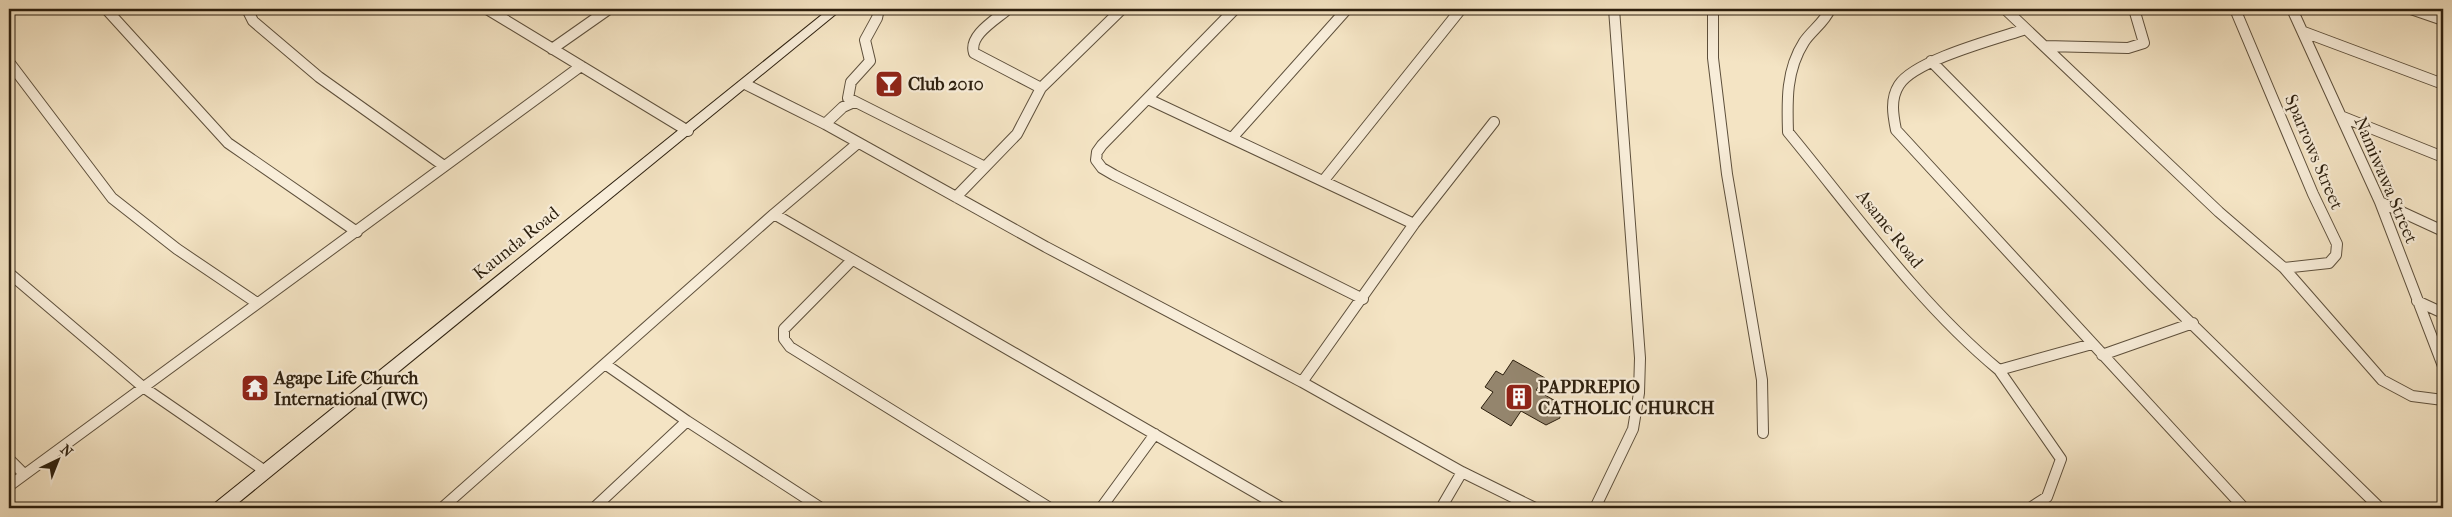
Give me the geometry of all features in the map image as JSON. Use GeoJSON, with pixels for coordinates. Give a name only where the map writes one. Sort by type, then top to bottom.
{"type":"FeatureCollection","features":[{"type":"Feature","properties":{"kind":"main road","name":"Kaunda Road"},"geometry":{"type":"LineString","coordinates":[[221,508],[836,9]]}},
{"type":"Feature","properties":{"kind":"street"},"geometry":{"type":"LineString","coordinates":[[106,9],[228,143],[357,232]]}},
{"type":"Feature","properties":{"kind":"street"},"geometry":{"type":"LineString","coordinates":[[247,9],[253,21],[319,77],[444,166]]}},
{"type":"Feature","properties":{"kind":"street"},"geometry":{"type":"LineString","coordinates":[[487,9],[552,49],[647,103],[688,131]]}},
{"type":"Feature","properties":{"kind":"street"},"geometry":{"type":"LineString","coordinates":[[552,49],[609,9]]}},
{"type":"Feature","properties":{"kind":"street"},"geometry":{"type":"LineString","coordinates":[[879,9],[877,18],[865,40],[870,61],[849,85],[847,91],[848,98],[985,168]]}},
{"type":"Feature","properties":{"kind":"street"},"geometry":{"type":"LineString","coordinates":[[1008,9],[975,38],[971,43],[972,50],[975,55],[1041,88]]}},
{"type":"Feature","properties":{"kind":"street"},"geometry":{"type":"LineString","coordinates":[[956,197],[1017,134],[1041,88],[1122,9]]}},
{"type":"Feature","properties":{"kind":"street"},"geometry":{"type":"LineString","coordinates":[[1235,9],[1097,152],[1096,160],[1102,168],[1363,299]]}},
{"type":"Feature","properties":{"kind":"street"},"geometry":{"type":"LineString","coordinates":[[1232,138],[1347,9]]}},
{"type":"Feature","properties":{"kind":"street"},"geometry":{"type":"LineString","coordinates":[[1324,180],[1461,9]]}},
{"type":"Feature","properties":{"kind":"street"},"geometry":{"type":"LineString","coordinates":[[1595,508],[1633,430],[1639,393],[1640,358],[1614,9]]}},
{"type":"Feature","properties":{"kind":"street"},"geometry":{"type":"LineString","coordinates":[[1713,9],[1713,58],[1727,174],[1762,380],[1763,433]]}},
{"type":"Feature","properties":{"kind":"street","name":"Asame Road"},"geometry":{"type":"LineString","coordinates":[[1830,9],[1828,14],[1803,41],[1794,60],[1788,82],[1788,132],[1926,299],[1970,345],[1999,370],[2061,459],[2047,497],[2030,508]]}},
{"type":"Feature","properties":{"kind":"street"},"geometry":{"type":"LineString","coordinates":[[2005,9],[2219,212],[2284,268],[2382,380],[2412,396],[2443,400]]}},
{"type":"Feature","properties":{"kind":"street"},"geometry":{"type":"LineString","coordinates":[[2045,46],[2128,48],[2139,46],[2145,40],[2134,9]]}},
{"type":"Feature","properties":{"kind":"street","name":"Sparrows Street"},"geometry":{"type":"LineString","coordinates":[[2235,9],[2313,194],[2337,244],[2338,253],[2335,259],[2329,263],[2284,268]]}},
{"type":"Feature","properties":{"kind":"street","name":"Namiwawa Street"},"geometry":{"type":"LineString","coordinates":[[2292,9],[2343,117],[2380,202],[2443,366]]}},
{"type":"Feature","properties":{"kind":"street"},"geometry":{"type":"LineString","coordinates":[[2412,9],[2443,20]]}},
{"type":"Feature","properties":{"kind":"street"},"geometry":{"type":"LineString","coordinates":[[2026,29],[1931,61],[1913,69],[1896,88],[1892,108],[1896,130],[2244,508]]}},
{"type":"Feature","properties":{"kind":"street"},"geometry":{"type":"LineString","coordinates":[[2304,32],[2443,84]]}},
{"type":"Feature","properties":{"kind":"street"},"geometry":{"type":"LineString","coordinates":[[1931,61],[2152,284],[2194,323],[2380,508]]}},
{"type":"Feature","properties":{"kind":"street"},"geometry":{"type":"LineString","coordinates":[[9,62],[112,198],[177,249],[257,303]]}},
{"type":"Feature","properties":{"kind":"street"},"geometry":{"type":"LineString","coordinates":[[9,486],[581,66]]}},
{"type":"Feature","properties":{"kind":"street"},"geometry":{"type":"LineString","coordinates":[[745,84],[825,124],[956,197],[1302,382],[1462,472],[1535,508]]}},
{"type":"Feature","properties":{"kind":"street"},"geometry":{"type":"LineString","coordinates":[[1148,99],[1324,180],[1414,224]]}},
{"type":"Feature","properties":{"kind":"street"},"geometry":{"type":"LineString","coordinates":[[825,124],[843,107],[854,102]]}},
{"type":"Feature","properties":{"kind":"street"},"geometry":{"type":"LineString","coordinates":[[2343,117],[2443,157]]}},
{"type":"Feature","properties":{"kind":"street"},"geometry":{"type":"LineString","coordinates":[[1302,382],[1363,299],[1414,224],[1494,122]]}},
{"type":"Feature","properties":{"kind":"street"},"geometry":{"type":"LineString","coordinates":[[442,508],[774,214],[858,143]]}},
{"type":"Feature","properties":{"kind":"street"},"geometry":{"type":"LineString","coordinates":[[2380,202],[2443,231]]}},
{"type":"Feature","properties":{"kind":"street"},"geometry":{"type":"LineString","coordinates":[[774,214],[1282,508]]}},
{"type":"Feature","properties":{"kind":"street"},"geometry":{"type":"LineString","coordinates":[[852,260],[784,329],[784,339],[790,347],[1050,508]]}},
{"type":"Feature","properties":{"kind":"street"},"geometry":{"type":"LineString","coordinates":[[9,273],[143,387],[265,471]]}},
{"type":"Feature","properties":{"kind":"street"},"geometry":{"type":"LineString","coordinates":[[2418,301],[2443,313]]}},
{"type":"Feature","properties":{"kind":"street"},"geometry":{"type":"LineString","coordinates":[[2102,355],[2194,323]]}},
{"type":"Feature","properties":{"kind":"street"},"geometry":{"type":"LineString","coordinates":[[1999,370],[2092,344]]}},
{"type":"Feature","properties":{"kind":"street"},"geometry":{"type":"LineString","coordinates":[[605,364],[687,421],[821,508]]}},
{"type":"Feature","properties":{"kind":"street"},"geometry":{"type":"LineString","coordinates":[[594,508],[687,421]]}},
{"type":"Feature","properties":{"kind":"street"},"geometry":{"type":"LineString","coordinates":[[1101,508],[1155,434]]}},
{"type":"Feature","properties":{"kind":"street"},"geometry":{"type":"LineString","coordinates":[[9,459],[24,474]]}},
{"type":"Feature","properties":{"kind":"street"},"geometry":{"type":"LineString","coordinates":[[1441,508],[1462,472]]}},
{"type":"Feature","properties":{"kind":"building","name":"PAPDREPIO CATHOLIC CHURCH"},"geometry":{"type":"Polygon","coordinates":[[[1513,360],[1545,378],[1536,390],[1559,403],[1560,418],[1546,425],[1521,411],[1511,426],[1481,408],[1493,392],[1485,387],[1496,371],[1503,375],[1513,360]]]}},
{"type":"Feature","properties":{"kind":"place","name":"Club 2010"},"geometry":{"type":"Point","coordinates":[889,84]}},
{"type":"Feature","properties":{"kind":"place","name":"Agape Life Church International (IWC)"},"geometry":{"type":"Point","coordinates":[255,388]}},
{"type":"Feature","properties":{"kind":"place","name":"PAPDREPIO CATHOLIC CHURCH"},"geometry":{"type":"Point","coordinates":[1519,397]}}]}
